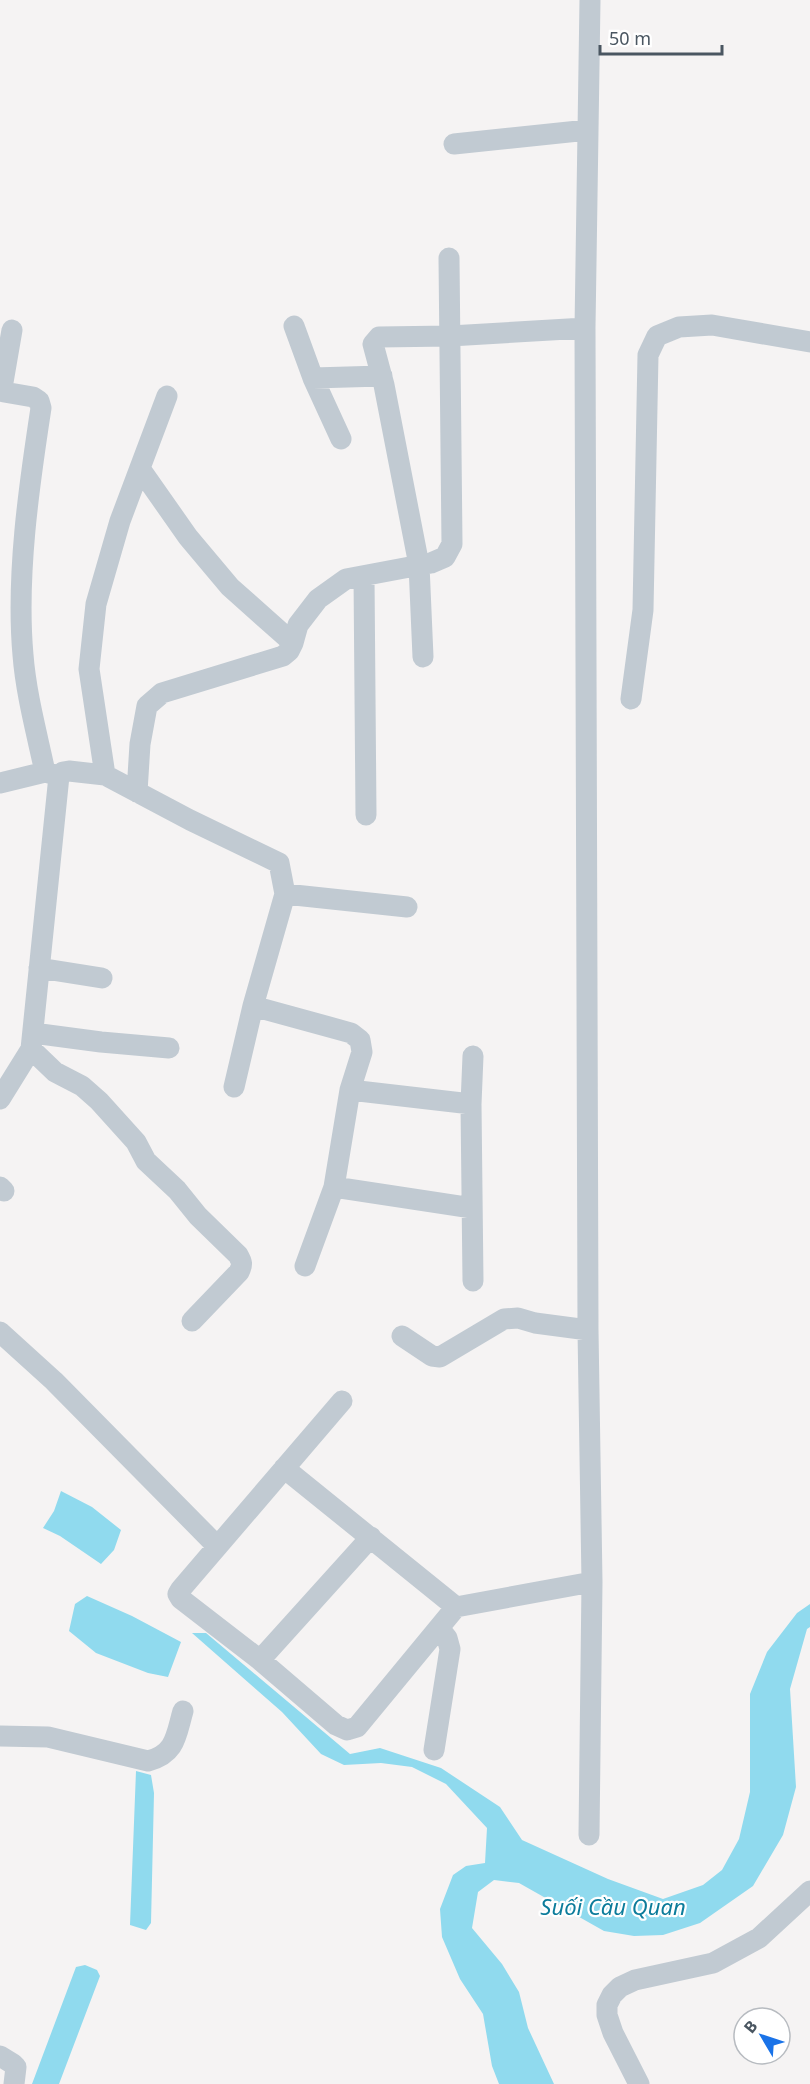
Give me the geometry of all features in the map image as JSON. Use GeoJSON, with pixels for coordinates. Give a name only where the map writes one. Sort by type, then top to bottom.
{"type":"FeatureCollection","features":[{"type":"Feature","properties":{"kind":"street"},"geometry":{"type":"LineString","coordinates":[[589,1835],[592,1582],[588,1330],[585,328],[590,0]]}},
{"type":"Feature","properties":{"kind":"street"},"geometry":{"type":"LineString","coordinates":[[454,144],[588,130]]}},
{"type":"Feature","properties":{"kind":"street"},"geometry":{"type":"LineString","coordinates":[[137,792],[140,744],[147,706],[162,693],[283,656],[293,643],[298,625],[318,599],[346,579],[431,563],[445,557],[452,544],[449,258]]}},
{"type":"Feature","properties":{"kind":"street"},"geometry":{"type":"LineString","coordinates":[[631,699],[643,610],[648,355],[657,336],[679,327],[712,325],[810,342]]}},
{"type":"Feature","properties":{"kind":"street"},"geometry":{"type":"LineString","coordinates":[[294,326],[313,378],[341,439]]}},
{"type":"Feature","properties":{"kind":"street"},"geometry":{"type":"LineString","coordinates":[[423,657],[420,565],[374,344],[379,336],[450,336],[585,328]]}},
{"type":"Feature","properties":{"kind":"street"},"geometry":{"type":"LineString","coordinates":[[0,1098],[32,1041],[52,774],[28,692],[21,621],[26,525],[41,408],[39,401],[33,397],[4,392],[2,388],[12,330]]}},
{"type":"Feature","properties":{"kind":"street"},"geometry":{"type":"LineString","coordinates":[[313,378],[382,375]]}},
{"type":"Feature","properties":{"kind":"street"},"geometry":{"type":"LineString","coordinates":[[105,775],[89,669],[96,604],[120,521],[167,396]]}},
{"type":"Feature","properties":{"kind":"street"},"geometry":{"type":"LineString","coordinates":[[141,470],[188,537],[230,587],[293,643]]}},
{"type":"Feature","properties":{"kind":"street"},"geometry":{"type":"LineString","coordinates":[[364,576],[366,815]]}},
{"type":"Feature","properties":{"kind":"street"},"geometry":{"type":"LineString","coordinates":[[0,783],[69,771],[105,775],[279,863],[285,894],[253,1006],[234,1087]]}},
{"type":"Feature","properties":{"kind":"street"},"geometry":{"type":"LineString","coordinates":[[285,894],[407,907]]}},
{"type":"Feature","properties":{"kind":"street"},"geometry":{"type":"LineString","coordinates":[[39,968],[102,978]]}},
{"type":"Feature","properties":{"kind":"street"},"geometry":{"type":"LineString","coordinates":[[253,1006],[351,1033],[360,1040],[362,1052],[350,1090],[334,1187],[305,1266]]}},
{"type":"Feature","properties":{"kind":"street"},"geometry":{"type":"LineString","coordinates":[[32,1041],[101,1042],[169,1048]]}},
{"type":"Feature","properties":{"kind":"street"},"geometry":{"type":"LineString","coordinates":[[32,1041],[55,1072],[82,1086],[99,1101],[136,1142],[146,1161],[177,1190],[198,1216],[238,1255],[242,1262],[239,1272],[192,1322]]}},
{"type":"Feature","properties":{"kind":"street"},"geometry":{"type":"LineString","coordinates":[[473,1056],[471,1104],[473,1281]]}},
{"type":"Feature","properties":{"kind":"street"},"geometry":{"type":"LineString","coordinates":[[350,1090],[471,1104]]}},
{"type":"Feature","properties":{"kind":"street"},"geometry":{"type":"LineString","coordinates":[[334,1187],[472,1208]]}},
{"type":"Feature","properties":{"kind":"street"},"geometry":{"type":"LineString","coordinates":[[402,1336],[432,1356],[440,1358],[504,1319],[518,1318],[535,1323],[588,1330]]}},
{"type":"Feature","properties":{"kind":"street"},"geometry":{"type":"LineString","coordinates":[[0,1332],[54,1381],[216,1545]]}},
{"type":"Feature","properties":{"kind":"street"},"geometry":{"type":"LineString","coordinates":[[342,1401],[216,1545],[178,1594],[181,1599],[260,1660],[336,1725],[347,1731],[357,1727],[456,1607],[592,1582]]}},
{"type":"Feature","properties":{"kind":"street"},"geometry":{"type":"LineString","coordinates":[[284,1468],[456,1607]]}},
{"type":"Feature","properties":{"kind":"street"},"geometry":{"type":"LineString","coordinates":[[260,1660],[371,1537]]}},
{"type":"Feature","properties":{"kind":"street"},"geometry":{"type":"LineString","coordinates":[[434,1750],[450,1649],[447,1638],[439,1628]]}},
{"type":"Feature","properties":{"kind":"street"},"geometry":{"type":"LineString","coordinates":[[0,1736],[48,1737],[148,1761],[158,1759],[168,1753],[174,1743],[183,1710]]}},
{"type":"Feature","properties":{"kind":"street"},"geometry":{"type":"LineString","coordinates":[[639,2084],[613,2033],[607,2015],[607,2006],[612,1995],[620,1987],[635,1980],[713,1963],[759,1938],[810,1891]]}},
{"type":"Feature","properties":{"kind":"street"},"geometry":{"type":"LineString","coordinates":[[0,2055],[16,2067],[14,2084]]}},
{"type":"Feature","properties":{"kind":"water"},"geometry":{"type":"Polygon","coordinates":[[[61,1491],[92,1507],[121,1530],[114,1550],[101,1564],[60,1536],[43,1528],[54,1511],[61,1491]]]}},
{"type":"Feature","properties":{"kind":"water"},"geometry":{"type":"Polygon","coordinates":[[[87,1596],[132,1616],[181,1642],[168,1677],[148,1673],[96,1653],[69,1631],[75,1604],[87,1596]]]}},
{"type":"Feature","properties":{"kind":"water","name":"Suối Cầu Quan"},"geometry":{"type":"Polygon","coordinates":[[[810,1604],[810,1627],[807,1629],[790,1689],[796,1787],[783,1835],[753,1886],[700,1923],[663,1935],[634,1936],[604,1931],[519,1883],[494,1880],[478,1892],[472,1928],[502,1964],[519,1992],[528,2028],[554,2084],[499,2084],[492,2066],[483,2014],[460,1979],[442,1937],[440,1909],[453,1875],[466,1866],[485,1863],[487,1828],[446,1784],[412,1767],[381,1763],[344,1765],[321,1754],[282,1712],[192,1633],[206,1633],[350,1754],[380,1748],[441,1768],[500,1807],[522,1840],[608,1879],[663,1899],[703,1885],[722,1870],[739,1839],[750,1792],[750,1694],[767,1652],[797,1613],[810,1604]]]}},
{"type":"Feature","properties":{"kind":"water"},"geometry":{"type":"Polygon","coordinates":[[[136,1771],[151,1775],[154,1793],[151,1923],[146,1930],[130,1925],[136,1771]]]}},
{"type":"Feature","properties":{"kind":"water"},"geometry":{"type":"Polygon","coordinates":[[[85,1965],[97,1970],[100,1976],[59,2084],[32,2084],[76,1967],[85,1965]]]}}]}
